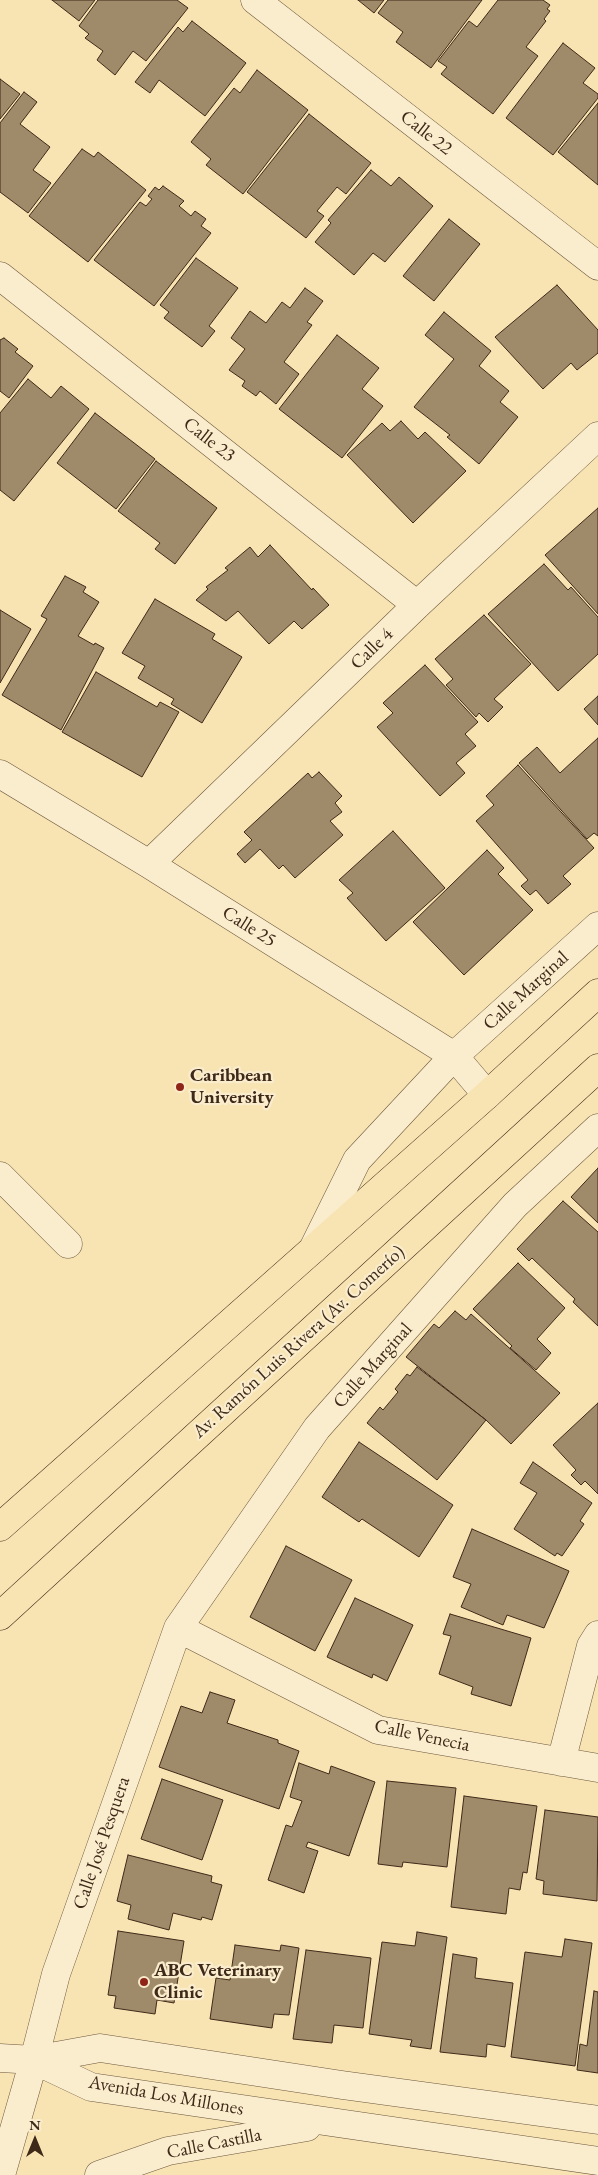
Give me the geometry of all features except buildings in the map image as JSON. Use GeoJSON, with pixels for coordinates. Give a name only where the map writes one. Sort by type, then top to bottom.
{"type":"FeatureCollection","features":[{"type":"Feature","properties":{"kind":"main road"},"geometry":{"type":"LineString","coordinates":[[0,1527],[487,1095],[598,993]]}},
{"type":"Feature","properties":{"kind":"main road","name":"Av. Ramón Luis Rivera (Av. Comerío)"},"geometry":{"type":"LineString","coordinates":[[0,1616],[598,1068]]}},
{"type":"Feature","properties":{"kind":"street","name":"Calle 22"},"geometry":{"type":"LineString","coordinates":[[255,0],[598,266]]}},
{"type":"Feature","properties":{"kind":"street","name":"Calle 23"},"geometry":{"type":"LineString","coordinates":[[0,276],[417,605]]}},
{"type":"Feature","properties":{"kind":"street","name":"Calle 4"},"geometry":{"type":"LineString","coordinates":[[149,864],[417,605],[598,436]]}},
{"type":"Feature","properties":{"kind":"street","name":"Calle 25"},"geometry":{"type":"LineString","coordinates":[[0,774],[149,864],[454,1056],[487,1095]]}},
{"type":"Feature","properties":{"kind":"street","name":"Calle Marginal"},"geometry":{"type":"LineString","coordinates":[[313,1248],[358,1160],[454,1056],[598,926]]}},
{"type":"Feature","properties":{"kind":"street","name":"Calle Marginal"},"geometry":{"type":"LineString","coordinates":[[178,1628],[318,1428],[515,1205],[598,1128]]}},
{"type":"Feature","properties":{"kind":"street"},"geometry":{"type":"LineString","coordinates":[[0,1176],[68,1244]]}},
{"type":"Feature","properties":{"kind":"street","name":"Calle Venecia"},"geometry":{"type":"LineString","coordinates":[[178,1628],[378,1730],[598,1768]]}},
{"type":"Feature","properties":{"kind":"street","name":"Calle José Pesquera"},"geometry":{"type":"LineString","coordinates":[[0,2175],[34,2060],[56,1974],[178,1628]]}},
{"type":"Feature","properties":{"kind":"street"},"geometry":{"type":"LineString","coordinates":[[561,1762],[591,1646],[598,1635]]}},
{"type":"Feature","properties":{"kind":"street","name":"Avenida Los Millones"},"geometry":{"type":"LineString","coordinates":[[34,2060],[100,2048],[342,2085],[598,2120]]}},
{"type":"Feature","properties":{"kind":"street"},"geometry":{"type":"LineString","coordinates":[[0,2058],[34,2060]]}},
{"type":"Feature","properties":{"kind":"street","name":"Avenida Los Millones"},"geometry":{"type":"LineString","coordinates":[[34,2060],[91,2087],[598,2161]]}},
{"type":"Feature","properties":{"kind":"street","name":"Calle Castilla"},"geometry":{"type":"LineString","coordinates":[[99,2175],[168,2151],[330,2123]]}},
{"type":"Feature","properties":{"kind":"place","name":"Caribbean University"},"geometry":{"type":"Point","coordinates":[180,1087]}},
{"type":"Feature","properties":{"kind":"place","name":"ABC Veterinary Clinic"},"geometry":{"type":"Point","coordinates":[144,1982]}}]}
